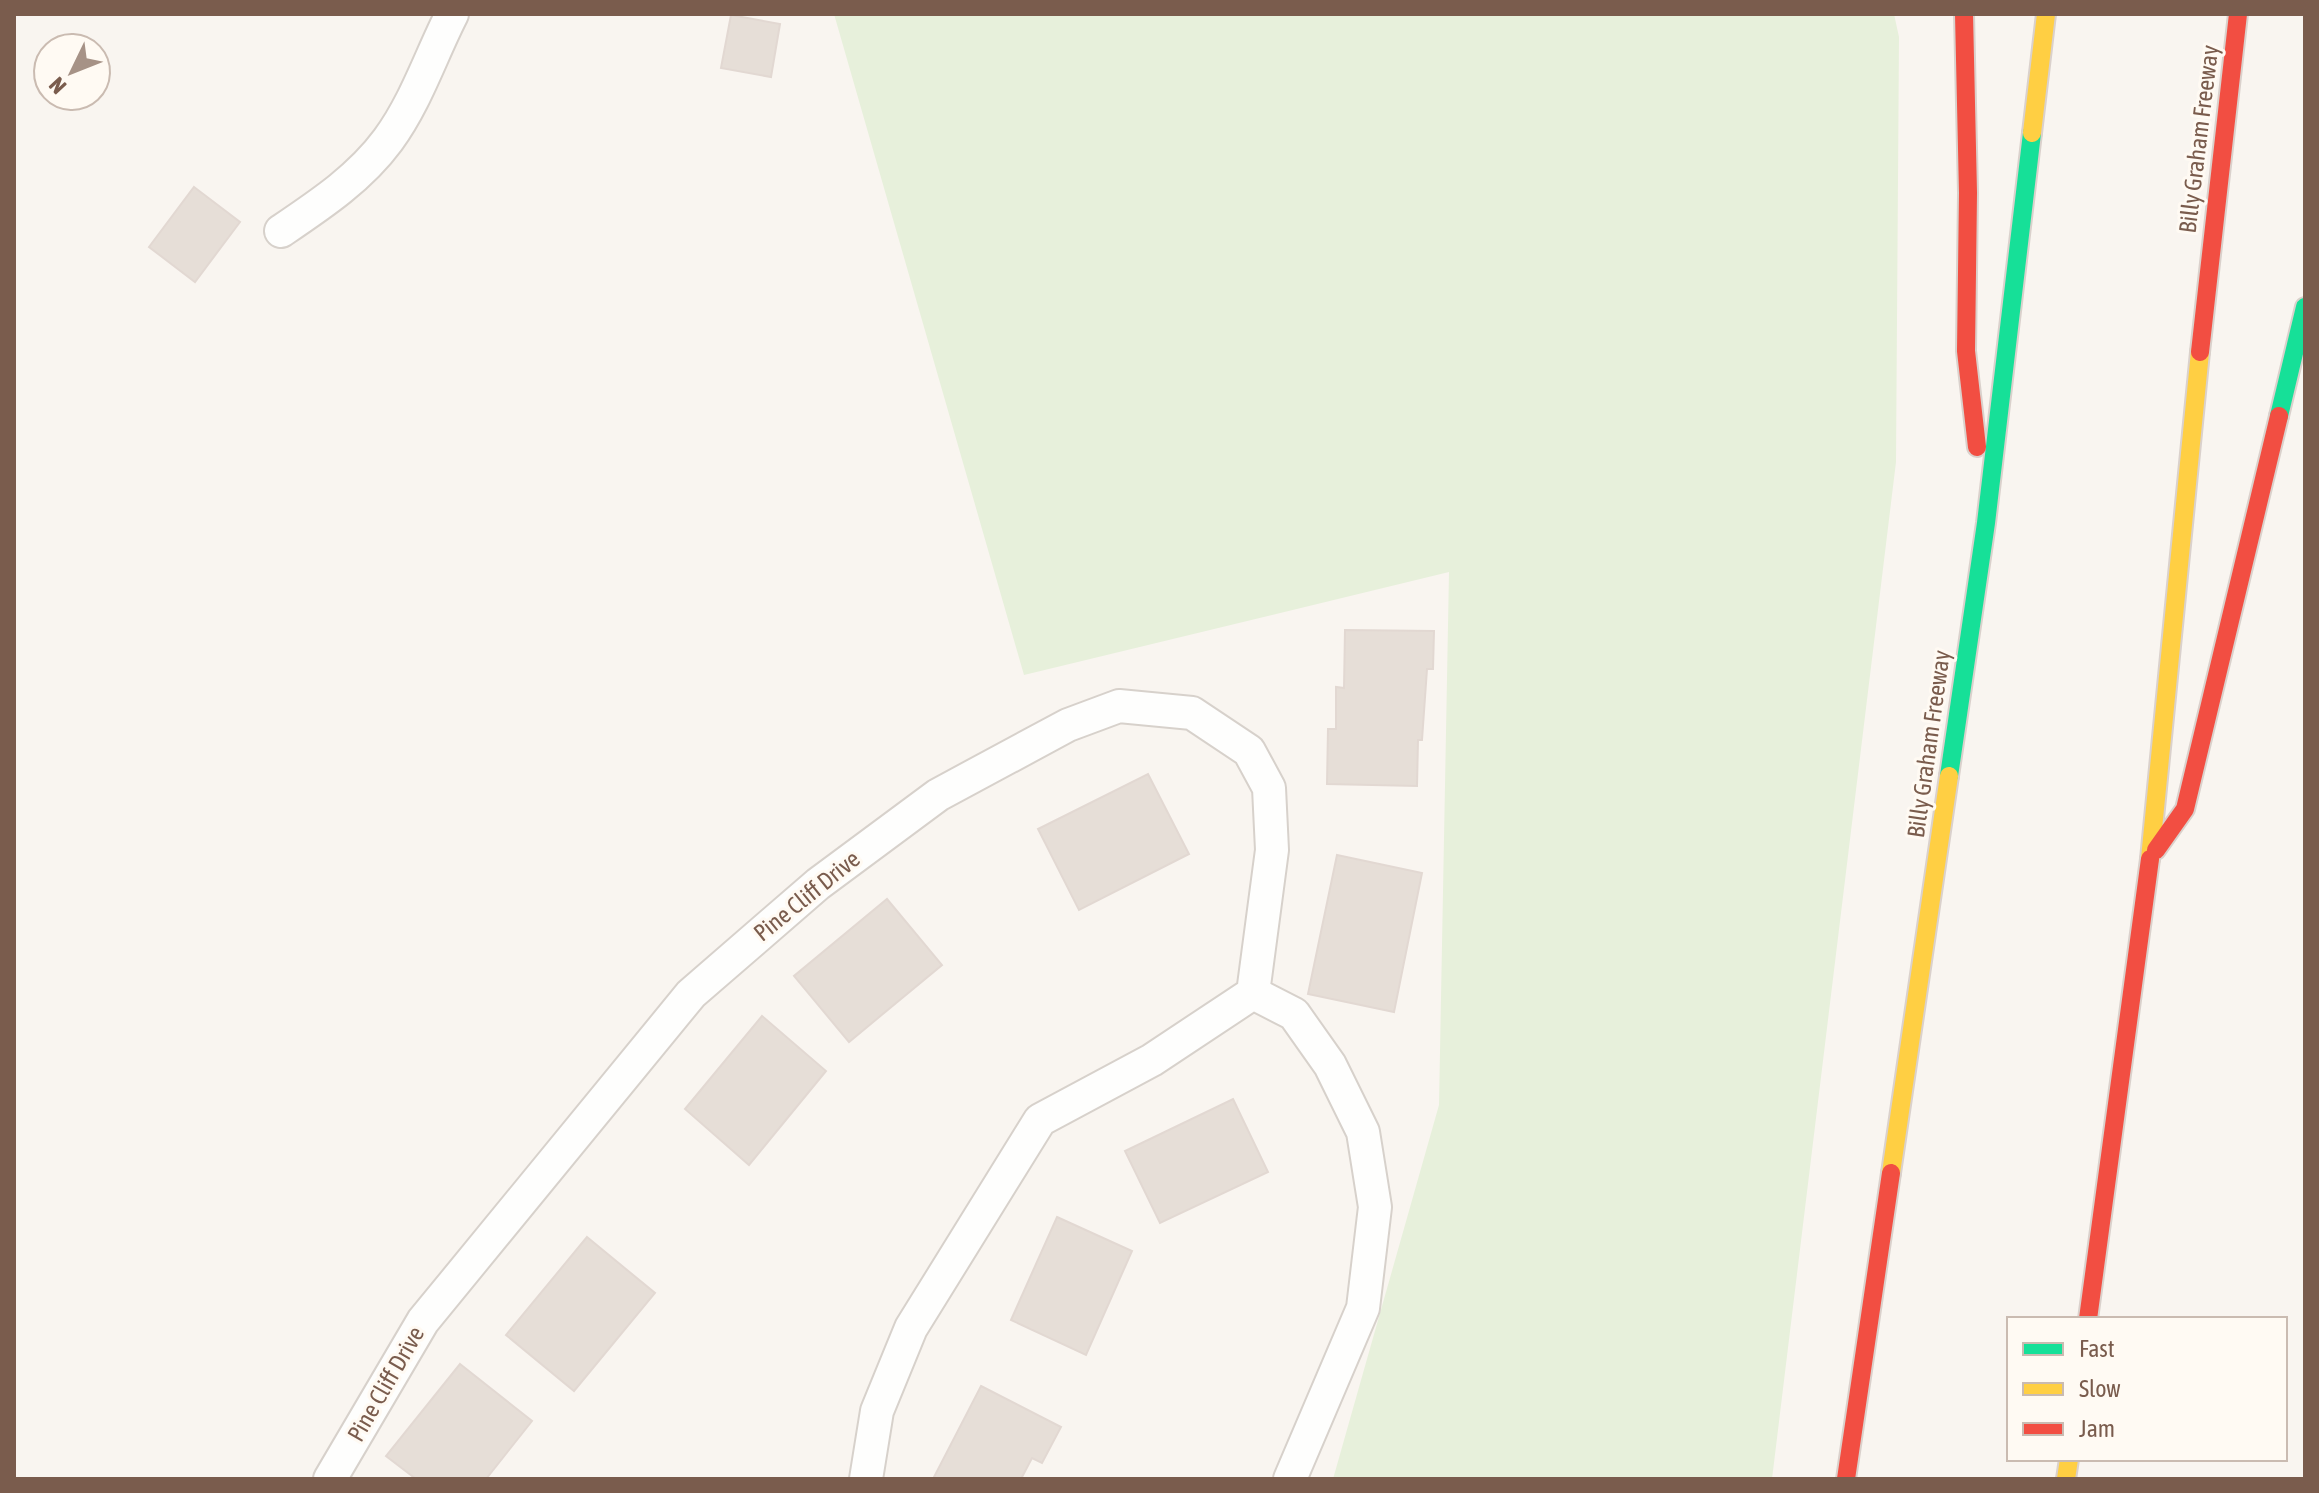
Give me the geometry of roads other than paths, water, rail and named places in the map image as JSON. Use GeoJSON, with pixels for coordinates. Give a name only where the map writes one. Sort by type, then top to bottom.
{"type":"FeatureCollection","features":[{"type":"Feature","properties":{"kind":"highway"},"geometry":{"type":"LineString","coordinates":[[1964,14],[1968,193],[1966,351],[1986,523]]}},
{"type":"Feature","properties":{"kind":"highway","name":"Billy Graham Freeway"},"geometry":{"type":"LineString","coordinates":[[1846,1479],[1986,523],[2046,14]]}},
{"type":"Feature","properties":{"kind":"highway","name":"Billy Graham Freeway"},"geometry":{"type":"LineString","coordinates":[[2088,1317],[2150,858],[2210,248],[2238,14]]}},
{"type":"Feature","properties":{"kind":"highway"},"geometry":{"type":"LineString","coordinates":[[2150,858],[2185,809],[2305,307]]}},
{"type":"Feature","properties":{"kind":"street"},"geometry":{"type":"LineString","coordinates":[[281,231],[324,202],[374,157],[406,110],[452,14]]}},
{"type":"Feature","properties":{"kind":"street","name":"Pine Cliff Drive"},"geometry":{"type":"LineString","coordinates":[[330,1479],[423,1321],[691,994],[818,884],[938,795],[1068,725],[1119,706],[1192,713],[1249,751],[1269,788],[1272,850],[1253,993]]}},
{"type":"Feature","properties":{"kind":"street"},"geometry":{"type":"LineString","coordinates":[[866,1479],[877,1411],[911,1328],[1040,1120],[1152,1060],[1253,993],[1294,1014],[1330,1065],[1363,1132],[1375,1207],[1363,1308],[1294,1466]]}}]}
